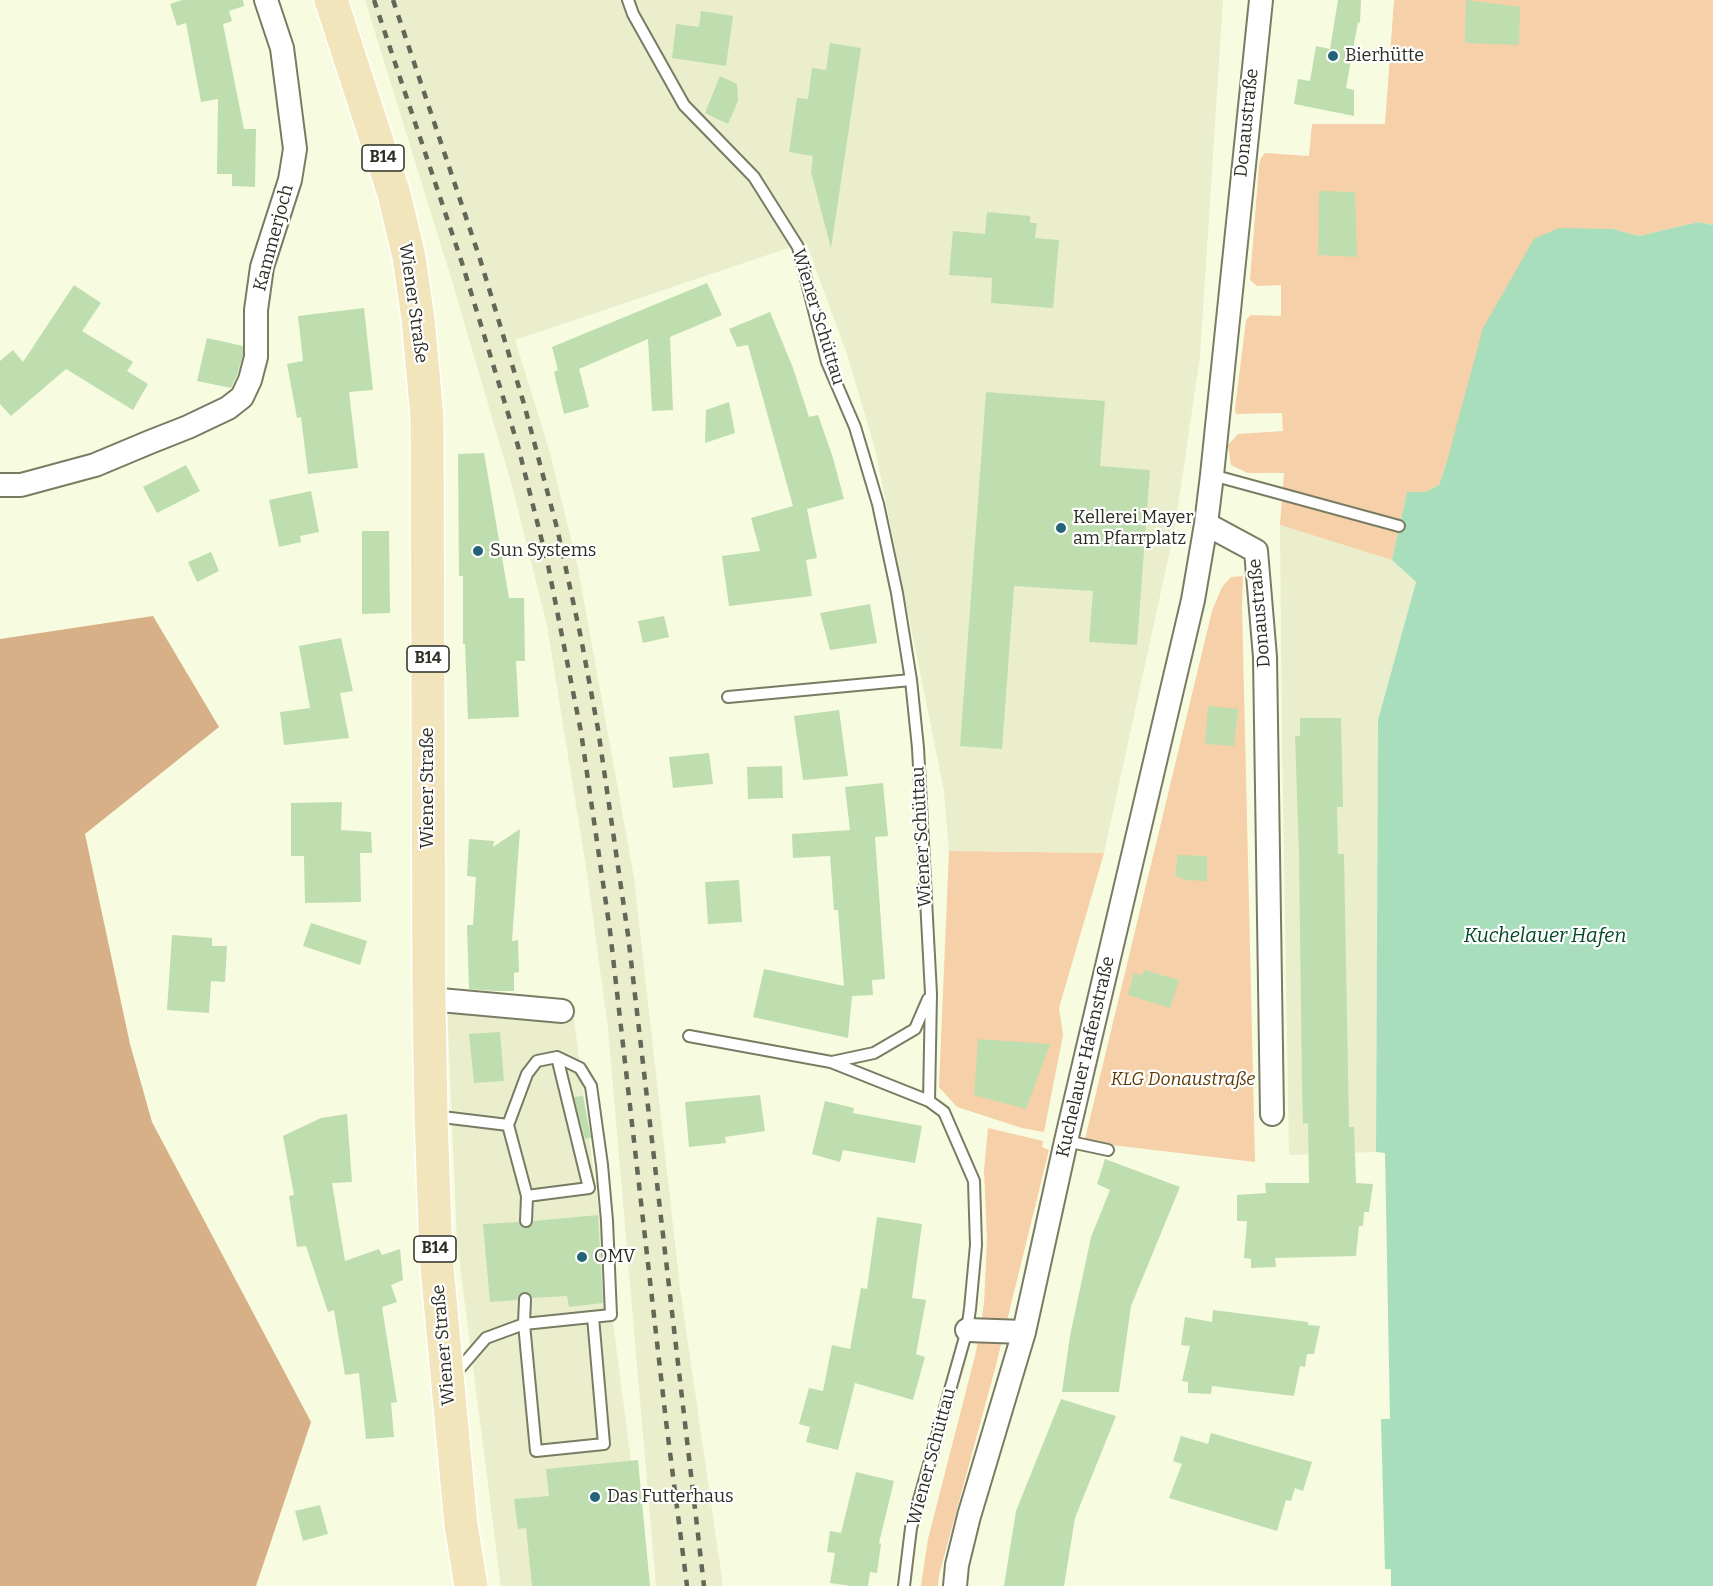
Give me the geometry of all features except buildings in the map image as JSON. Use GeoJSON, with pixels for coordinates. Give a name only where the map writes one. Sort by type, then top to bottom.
{"type":"FeatureCollection","features":[{"type":"Feature","properties":{"kind":"main road","name":"Wiener Straße"},"geometry":{"type":"LineString","coordinates":[[331,0],[394,194],[409,257],[418,320],[427,417],[429,999],[436,1256],[460,1525],[471,1586]]}},
{"type":"Feature","properties":{"kind":"street","name":"Kammerjoch"},"geometry":{"type":"LineString","coordinates":[[0,485],[21,485],[95,465],[208,418],[228,408],[242,397],[250,380],[256,357],[255,310],[262,267],[290,180],[295,149],[282,48],[266,0]]}},
{"type":"Feature","properties":{"kind":"street","name":"Donaustraße"},"geometry":{"type":"LineString","coordinates":[[1261,0],[1206,524],[1256,550],[1265,657],[1272,1114]]}},
{"type":"Feature","properties":{"kind":"street","name":"Kuchelauer Hafenstraße"},"geometry":{"type":"LineString","coordinates":[[955,1586],[957,1565],[969,1516],[1024,1332],[1066,1141],[1193,600],[1206,524]]}},
{"type":"Feature","properties":{"kind":"street"},"geometry":{"type":"LineString","coordinates":[[429,999],[562,1011]]}},
{"type":"Feature","properties":{"kind":"street"},"geometry":{"type":"LineString","coordinates":[[967,1329],[1024,1332]]}},
{"type":"Feature","properties":{"kind":"lane","name":"Wiener Schüttau"},"geometry":{"type":"LineString","coordinates":[[628,0],[633,14],[684,105],[754,177],[798,248],[827,362],[855,427],[878,504],[897,593],[911,680],[918,760],[931,994],[929,1101]]}},
{"type":"Feature","properties":{"kind":"lane"},"geometry":{"type":"LineString","coordinates":[[1212,475],[1399,526]]}},
{"type":"Feature","properties":{"kind":"lane"},"geometry":{"type":"LineString","coordinates":[[728,697],[911,680]]}},
{"type":"Feature","properties":{"kind":"lane","name":"Wiener Schüttau"},"geometry":{"type":"LineString","coordinates":[[831,1062],[874,1053],[915,1029],[931,994]]}},
{"type":"Feature","properties":{"kind":"lane","name":"Wiener Schüttau"},"geometry":{"type":"LineString","coordinates":[[688,1036],[831,1062],[929,1101],[944,1112],[974,1181],[976,1245],[967,1329],[911,1528],[904,1586]]}},
{"type":"Feature","properties":{"kind":"lane"},"geometry":{"type":"LineString","coordinates":[[526,1196],[589,1188],[557,1057]]}},
{"type":"Feature","properties":{"kind":"lane"},"geometry":{"type":"LineString","coordinates":[[448,1382],[486,1338],[524,1324],[611,1315],[607,1221],[591,1086],[580,1068],[557,1057],[537,1061],[527,1074],[508,1125],[526,1196],[526,1221]]}},
{"type":"Feature","properties":{"kind":"lane"},"geometry":{"type":"LineString","coordinates":[[431,1116],[508,1125]]}},
{"type":"Feature","properties":{"kind":"lane"},"geometry":{"type":"LineString","coordinates":[[1066,1141],[1108,1150]]}},
{"type":"Feature","properties":{"kind":"lane"},"geometry":{"type":"LineString","coordinates":[[525,1299],[524,1324],[536,1451],[604,1444],[593,1317]]}},
{"type":"Feature","properties":{"kind":"shaded area"},"geometry":{"type":"Polygon","coordinates":[[[365,0],[1223,0],[1200,356],[1175,527],[1104,853],[949,851],[944,791],[875,449],[847,354],[806,242],[515,340],[550,453],[578,568],[634,878],[680,1288],[723,1586],[656,1586],[608,1028],[587,873],[547,625],[512,486],[453,284],[365,0]]]}},
{"type":"Feature","properties":{"kind":"shaded area"},"geometry":{"type":"Polygon","coordinates":[[[1280,525],[1392,560],[1416,582],[1378,720],[1376,1152],[1289,1155],[1280,525]]]}},
{"type":"Feature","properties":{"kind":"shaded area"},"geometry":{"type":"Polygon","coordinates":[[[153,616],[219,727],[85,834],[130,1044],[152,1122],[311,1422],[256,1586],[0,1586],[0,639],[153,616]]]}},
{"type":"Feature","properties":{"kind":"shaded area"},"geometry":{"type":"Polygon","coordinates":[[[447,1005],[574,1019],[647,1586],[501,1586],[457,1242],[447,1005]]]}},
{"type":"Feature","properties":{"kind":"green space"},"geometry":{"type":"Polygon","coordinates":[[[1394,0],[1713,0],[1713,225],[1698,222],[1639,236],[1613,229],[1447,461],[1439,485],[1425,492],[1407,492],[1392,560],[1280,525],[1284,473],[1248,473],[1231,465],[1228,445],[1238,434],[1283,431],[1282,413],[1236,414],[1235,409],[1246,320],[1251,315],[1281,316],[1281,285],[1257,286],[1250,280],[1261,158],[1265,153],[1309,156],[1312,124],[1385,124],[1394,0]]]}},
{"type":"Feature","properties":{"kind":"green space","name":"KLG Donaustraße"},"geometry":{"type":"Polygon","coordinates":[[[1243,576],[1255,1162],[1084,1143],[1212,611],[1222,587],[1231,577],[1243,576]]]}},
{"type":"Feature","properties":{"kind":"green space"},"geometry":{"type":"Polygon","coordinates":[[[949,851],[1104,853],[1059,1008],[1063,1035],[1044,1132],[1022,1128],[957,1107],[939,1087],[949,851]]]}},
{"type":"Feature","properties":{"kind":"green space"},"geometry":{"type":"Polygon","coordinates":[[[988,1128],[1043,1141],[1042,1147],[1049,1150],[938,1586],[921,1586],[928,1539],[976,1352],[984,1304],[987,1240],[984,1170],[988,1128]]]}},
{"type":"Feature","properties":{"kind":"water","name":"Kuchelauer Hafen"},"geometry":{"type":"Polygon","coordinates":[[[1698,222],[1713,225],[1713,1586],[1391,1586],[1391,1569],[1385,1569],[1381,1419],[1390,1419],[1385,1153],[1376,1152],[1378,720],[1416,582],[1392,560],[1407,492],[1425,492],[1439,485],[1483,328],[1534,239],[1559,228],[1613,229],[1639,236],[1698,222]]]}},
{"type":"Feature","properties":{"kind":"railway"},"geometry":{"type":"LineString","coordinates":[[374,0],[462,263],[518,446],[548,565],[581,732],[610,931],[687,1586]]}},
{"type":"Feature","properties":{"kind":"railway"},"geometry":{"type":"LineString","coordinates":[[393,0],[480,259],[524,404],[557,528],[581,638],[598,729],[628,935],[704,1586]]}},
{"type":"Feature","properties":{"kind":"place","name":"Bierhütte"},"geometry":{"type":"Point","coordinates":[1333,56]}},
{"type":"Feature","properties":{"kind":"place","name":"Kellerei Mayer am Pfarrplatz"},"geometry":{"type":"Point","coordinates":[1061,528]}},
{"type":"Feature","properties":{"kind":"place","name":"Sun Systems"},"geometry":{"type":"Point","coordinates":[478,551]}},
{"type":"Feature","properties":{"kind":"place","name":"OMV"},"geometry":{"type":"Point","coordinates":[582,1257]}},
{"type":"Feature","properties":{"kind":"place","name":"Das Futterhaus"},"geometry":{"type":"Point","coordinates":[595,1497]}}]}
